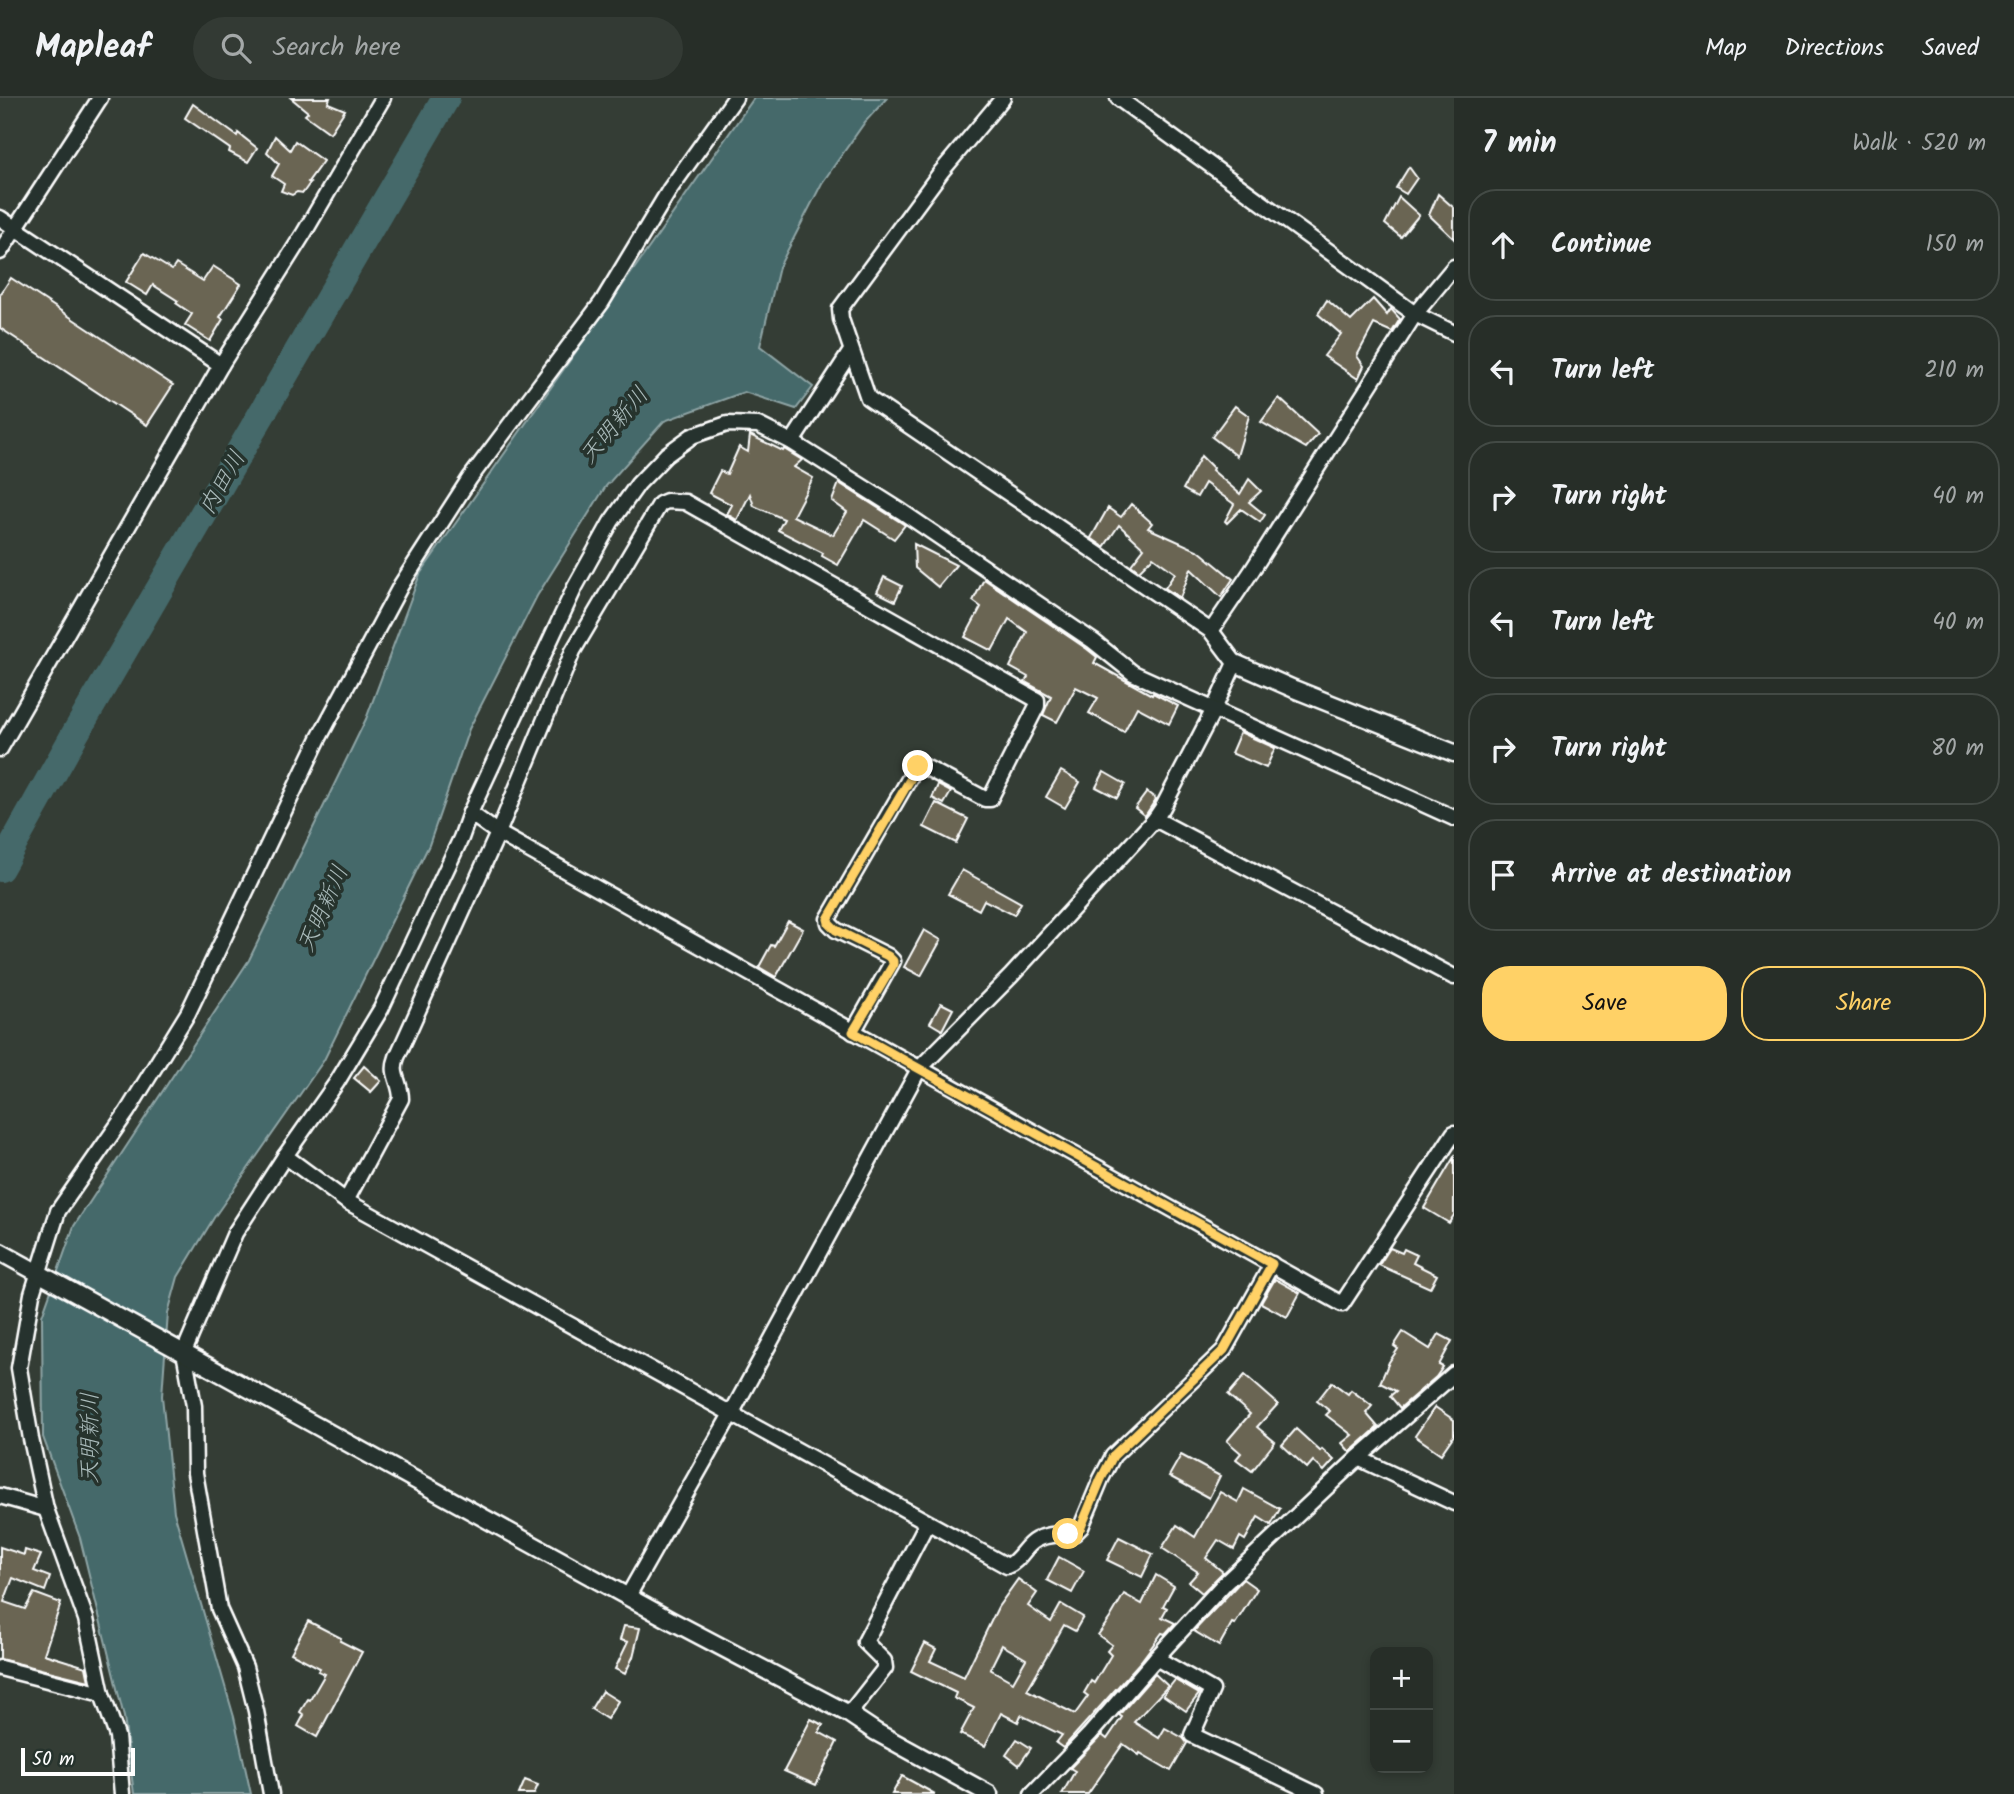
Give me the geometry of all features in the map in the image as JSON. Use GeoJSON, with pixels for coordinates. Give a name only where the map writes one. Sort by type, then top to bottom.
{"type":"FeatureCollection","features":[{"type":"Feature","properties":{"kind":"street"},"geometry":{"type":"LineString","coordinates":[[0,252],[100,98]]}},
{"type":"Feature","properties":{"kind":"street"},"geometry":{"type":"LineString","coordinates":[[0,749],[221,365],[304,233],[383,98]]}},
{"type":"Feature","properties":{"kind":"street"},"geometry":{"type":"LineString","coordinates":[[122,1794],[117,1736],[103,1694],[86,1619],[46,1509],[19,1368],[38,1272],[58,1211],[127,1112],[188,1013],[318,738],[401,585],[470,478],[602,302],[670,189],[735,98]]}},
{"type":"Feature","properties":{"kind":"street"},"geometry":{"type":"LineString","coordinates":[[1003,98],[941,172],[841,309],[841,319],[868,398],[1211,631],[1235,663],[1454,753]]}},
{"type":"Feature","properties":{"kind":"street"},"geometry":{"type":"LineString","coordinates":[[1118,98],[1415,314],[1454,333]]}},
{"type":"Feature","properties":{"kind":"street"},"geometry":{"type":"LineString","coordinates":[[0,218],[221,365]]}},
{"type":"Feature","properties":{"kind":"street"},"geometry":{"type":"LineString","coordinates":[[1211,631],[1415,314],[1454,267]]}},
{"type":"Feature","properties":{"kind":"street"},"geometry":{"type":"LineString","coordinates":[[792,442],[851,351]]}},
{"type":"Feature","properties":{"kind":"street"},"geometry":{"type":"LineString","coordinates":[[271,1794],[256,1711],[244,1667],[219,1609],[195,1473],[194,1406],[184,1352],[235,1233],[337,1082],[381,1009],[575,587],[611,522],[638,484],[666,455],[692,436],[727,424],[758,425],[792,442],[901,511],[1093,641],[1133,673],[1454,818]]}},
{"type":"Feature","properties":{"kind":"street"},"geometry":{"type":"LineString","coordinates":[[346,1201],[401,1098],[393,1073],[394,1065],[498,833],[573,651],[660,504],[667,500],[685,502],[1037,700],[1037,706],[990,799],[985,799],[923,766],[916,767],[828,919],[836,930],[893,961],[853,1032]]}},
{"type":"Feature","properties":{"kind":"street"},"geometry":{"type":"LineString","coordinates":[[628,1596],[731,1414],[919,1069],[1021,966],[1155,819],[1214,709],[1235,663]]}},
{"type":"Feature","properties":{"kind":"street"},"geometry":{"type":"LineString","coordinates":[[470,813],[498,833],[1342,1304],[1454,1133]]}},
{"type":"Feature","properties":{"kind":"street"},"geometry":{"type":"LineString","coordinates":[[1155,819],[1454,977]]}},
{"type":"Feature","properties":{"kind":"street"},"geometry":{"type":"LineString","coordinates":[[285,1156],[346,1201],[1007,1566],[1014,1563],[1033,1541],[1046,1535],[1075,1533],[1081,1527],[1113,1456],[1224,1350],[1272,1264]]}},
{"type":"Feature","properties":{"kind":"street"},"geometry":{"type":"LineString","coordinates":[[0,1251],[732,1653],[849,1714],[876,1732],[989,1794]]}},
{"type":"Feature","properties":{"kind":"street"},"geometry":{"type":"LineString","coordinates":[[1032,1794],[1090,1734],[1224,1584],[1358,1458],[1454,1374]]}},
{"type":"Feature","properties":{"kind":"street"},"geometry":{"type":"LineString","coordinates":[[1358,1458],[1454,1503]]}},
{"type":"Feature","properties":{"kind":"street"},"geometry":{"type":"LineString","coordinates":[[0,1496],[46,1509]]}},
{"type":"Feature","properties":{"kind":"street"},"geometry":{"type":"LineString","coordinates":[[849,1714],[885,1668],[884,1661],[865,1642],[927,1523]]}},
{"type":"Feature","properties":{"kind":"street"},"geometry":{"type":"LineString","coordinates":[[1156,1658],[1212,1690],[1192,1735],[1316,1794]]}},
{"type":"Feature","properties":{"kind":"street"},"geometry":{"type":"LineString","coordinates":[[0,1668],[103,1694]]}},
{"type":"Feature","properties":{"kind":"water","name":"天明新川"},"geometry":{"type":"Polygon","coordinates":[[[754,98],[887,98],[865,122],[822,183],[779,267],[760,346],[813,387],[796,409],[744,392],[664,421],[606,486],[537,596],[469,729],[429,845],[324,1060],[215,1216],[178,1277],[168,1313],[162,1396],[174,1512],[234,1717],[251,1794],[134,1794],[124,1717],[80,1538],[43,1437],[42,1316],[74,1226],[249,960],[366,719],[420,574],[754,98]]]}},
{"type":"Feature","properties":{"kind":"building"},"geometry":{"type":"Polygon","coordinates":[[[291,98],[330,98],[328,103],[345,110],[330,133],[305,115],[308,112],[291,98]]]}},
{"type":"Feature","properties":{"kind":"building"},"geometry":{"type":"Polygon","coordinates":[[[193,104],[257,148],[248,162],[229,152],[230,149],[185,118],[193,104]]]}},
{"type":"Feature","properties":{"kind":"building"},"geometry":{"type":"Polygon","coordinates":[[[275,136],[290,150],[295,141],[323,161],[303,193],[292,195],[281,191],[284,184],[272,176],[279,164],[267,152],[275,136]]]}},
{"type":"Feature","properties":{"kind":"building"},"geometry":{"type":"Polygon","coordinates":[[[1409,167],[1417,178],[1406,194],[1396,188],[1409,167]]]}},
{"type":"Feature","properties":{"kind":"building"},"geometry":{"type":"Polygon","coordinates":[[[1438,194],[1454,208],[1454,239],[1429,215],[1438,194]]]}},
{"type":"Feature","properties":{"kind":"building"},"geometry":{"type":"Polygon","coordinates":[[[1399,197],[1419,215],[1401,237],[1385,224],[1399,197]]]}},
{"type":"Feature","properties":{"kind":"building"},"geometry":{"type":"Polygon","coordinates":[[[144,253],[172,270],[176,264],[203,281],[213,266],[241,284],[220,317],[223,319],[210,341],[185,325],[192,314],[176,303],[178,301],[153,285],[147,295],[126,282],[144,253]]]}},
{"type":"Feature","properties":{"kind":"building"},"geometry":{"type":"Polygon","coordinates":[[[11,278],[173,385],[147,425],[0,328],[0,295],[11,278]]]}},
{"type":"Feature","properties":{"kind":"building"},"geometry":{"type":"Polygon","coordinates":[[[1373,299],[1387,315],[1391,309],[1400,319],[1392,332],[1374,324],[1357,356],[1364,366],[1358,379],[1324,356],[1341,334],[1318,314],[1327,300],[1351,321],[1373,299]]]}},
{"type":"Feature","properties":{"kind":"building"},"geometry":{"type":"Polygon","coordinates":[[[1279,398],[1318,434],[1306,448],[1261,422],[1279,398]]]}},
{"type":"Feature","properties":{"kind":"building"},"geometry":{"type":"Polygon","coordinates":[[[1235,406],[1249,416],[1237,456],[1212,437],[1235,406]]]}},
{"type":"Feature","properties":{"kind":"building"},"geometry":{"type":"Polygon","coordinates":[[[750,435],[783,451],[784,449],[802,460],[794,467],[813,478],[793,516],[833,535],[847,512],[832,501],[839,483],[905,525],[894,539],[864,520],[838,565],[822,556],[823,553],[778,530],[784,519],[754,506],[750,494],[737,520],[727,514],[732,505],[709,493],[720,471],[727,474],[739,447],[748,452],[750,435]]]}},
{"type":"Feature","properties":{"kind":"building"},"geometry":{"type":"Polygon","coordinates":[[[1201,456],[1212,470],[1240,494],[1249,479],[1261,491],[1249,502],[1265,515],[1260,522],[1241,509],[1227,523],[1225,521],[1234,504],[1205,483],[1197,497],[1183,489],[1201,456]]]}},
{"type":"Feature","properties":{"kind":"building"},"geometry":{"type":"Polygon","coordinates":[[[1131,504],[1152,523],[1148,528],[1199,551],[1233,579],[1221,597],[1191,569],[1180,598],[1165,588],[1175,573],[1153,557],[1139,571],[1131,565],[1144,548],[1119,525],[1104,547],[1091,538],[1108,508],[1121,517],[1131,504]]]}},
{"type":"Feature","properties":{"kind":"building"},"geometry":{"type":"Polygon","coordinates":[[[914,544],[956,565],[938,587],[915,568],[914,544]]]}},
{"type":"Feature","properties":{"kind":"building"},"geometry":{"type":"Polygon","coordinates":[[[884,577],[902,586],[895,601],[877,592],[884,577]]]}},
{"type":"Feature","properties":{"kind":"building"},"geometry":{"type":"Polygon","coordinates":[[[984,579],[1087,649],[1097,657],[1094,663],[1178,706],[1169,724],[1137,707],[1124,732],[1089,713],[1098,698],[1076,687],[1057,722],[1043,715],[1051,696],[1025,682],[1028,677],[1010,667],[1027,632],[1009,619],[992,651],[965,637],[981,607],[973,601],[984,579]]]}},
{"type":"Feature","properties":{"kind":"building"},"geometry":{"type":"Polygon","coordinates":[[[1240,732],[1275,748],[1266,768],[1231,753],[1240,732]]]}},
{"type":"Feature","properties":{"kind":"building"},"geometry":{"type":"Polygon","coordinates":[[[1061,771],[1080,782],[1065,808],[1046,797],[1061,771]]]}},
{"type":"Feature","properties":{"kind":"building"},"geometry":{"type":"Polygon","coordinates":[[[1104,772],[1125,784],[1117,798],[1096,787],[1104,772]]]}},
{"type":"Feature","properties":{"kind":"building"},"geometry":{"type":"Polygon","coordinates":[[[938,785],[951,792],[944,804],[932,798],[938,785]]]}},
{"type":"Feature","properties":{"kind":"building"},"geometry":{"type":"Polygon","coordinates":[[[1147,792],[1156,799],[1145,816],[1135,808],[1147,792]]]}},
{"type":"Feature","properties":{"kind":"building"},"geometry":{"type":"Polygon","coordinates":[[[936,803],[968,819],[956,843],[924,827],[936,803]]]}},
{"type":"Feature","properties":{"kind":"building"},"geometry":{"type":"Polygon","coordinates":[[[962,870],[1021,903],[1014,915],[984,900],[979,910],[948,894],[962,870]]]}},
{"type":"Feature","properties":{"kind":"building"},"geometry":{"type":"Polygon","coordinates":[[[788,921],[803,929],[776,977],[759,967],[788,921]]]}},
{"type":"Feature","properties":{"kind":"building"},"geometry":{"type":"Polygon","coordinates":[[[924,930],[941,940],[921,976],[904,967],[924,930]]]}},
{"type":"Feature","properties":{"kind":"building"},"geometry":{"type":"Polygon","coordinates":[[[941,1003],[953,1009],[942,1030],[930,1023],[941,1003]]]}},
{"type":"Feature","properties":{"kind":"building"},"geometry":{"type":"Polygon","coordinates":[[[364,1066],[381,1081],[371,1092],[354,1078],[364,1066]]]}},
{"type":"Feature","properties":{"kind":"building"},"geometry":{"type":"Polygon","coordinates":[[[1454,1157],[1454,1215],[1449,1223],[1424,1208],[1454,1157]]]}},
{"type":"Feature","properties":{"kind":"building"},"geometry":{"type":"Polygon","coordinates":[[[1390,1248],[1402,1253],[1404,1249],[1417,1255],[1413,1263],[1437,1275],[1430,1288],[1379,1265],[1390,1248]]]}},
{"type":"Feature","properties":{"kind":"building"},"geometry":{"type":"Polygon","coordinates":[[[1275,1279],[1300,1293],[1287,1317],[1261,1303],[1275,1279]]]}},
{"type":"Feature","properties":{"kind":"building"},"geometry":{"type":"Polygon","coordinates":[[[1403,1332],[1430,1349],[1439,1334],[1452,1341],[1439,1365],[1443,1367],[1436,1377],[1400,1408],[1390,1396],[1396,1391],[1380,1383],[1398,1349],[1394,1346],[1403,1332]]]}},
{"type":"Feature","properties":{"kind":"building"},"geometry":{"type":"Polygon","coordinates":[[[1245,1375],[1278,1404],[1257,1427],[1275,1442],[1252,1471],[1236,1459],[1241,1453],[1227,1441],[1250,1414],[1228,1395],[1245,1375]]]}},
{"type":"Feature","properties":{"kind":"building"},"geometry":{"type":"Polygon","coordinates":[[[1332,1382],[1348,1394],[1351,1390],[1372,1406],[1366,1413],[1378,1427],[1350,1452],[1342,1443],[1352,1435],[1326,1415],[1330,1411],[1317,1401],[1332,1382]]]}},
{"type":"Feature","properties":{"kind":"building"},"geometry":{"type":"Polygon","coordinates":[[[1435,1407],[1454,1420],[1454,1435],[1441,1454],[1415,1436],[1435,1407]]]}},
{"type":"Feature","properties":{"kind":"building"},"geometry":{"type":"Polygon","coordinates":[[[1296,1429],[1334,1460],[1324,1471],[1313,1461],[1307,1468],[1282,1445],[1296,1429]]]}},
{"type":"Feature","properties":{"kind":"building"},"geometry":{"type":"Polygon","coordinates":[[[1181,1455],[1220,1476],[1209,1498],[1169,1476],[1181,1455]]]}},
{"type":"Feature","properties":{"kind":"building"},"geometry":{"type":"Polygon","coordinates":[[[1244,1489],[1280,1509],[1271,1525],[1258,1517],[1245,1540],[1240,1537],[1234,1549],[1218,1540],[1206,1558],[1223,1572],[1202,1593],[1189,1582],[1198,1572],[1162,1548],[1177,1525],[1195,1537],[1220,1492],[1238,1502],[1244,1489]]]}},
{"type":"Feature","properties":{"kind":"building"},"geometry":{"type":"Polygon","coordinates":[[[1119,1537],[1153,1554],[1142,1577],[1107,1560],[1119,1537]]]}},
{"type":"Feature","properties":{"kind":"building"},"geometry":{"type":"Polygon","coordinates":[[[0,1547],[24,1555],[25,1550],[41,1555],[34,1571],[50,1577],[45,1591],[13,1578],[4,1602],[25,1609],[34,1593],[61,1603],[44,1654],[86,1667],[89,1681],[0,1659],[0,1547]]]}},
{"type":"Feature","properties":{"kind":"building"},"geometry":{"type":"Polygon","coordinates":[[[1059,1557],[1084,1571],[1072,1593],[1047,1580],[1059,1557]]]}},
{"type":"Feature","properties":{"kind":"building"},"geometry":{"type":"Polygon","coordinates":[[[1156,1575],[1174,1586],[1163,1606],[1167,1608],[1162,1617],[1175,1623],[1165,1634],[1162,1633],[1141,1661],[1063,1748],[1056,1743],[1062,1735],[1021,1715],[1018,1722],[1001,1713],[985,1746],[960,1734],[974,1708],[954,1698],[956,1693],[911,1671],[925,1643],[936,1649],[930,1661],[964,1677],[998,1607],[1018,1579],[1037,1593],[1028,1606],[1051,1622],[1061,1604],[1083,1617],[1075,1631],[1064,1625],[1027,1690],[1075,1714],[1088,1696],[1084,1693],[1091,1681],[1094,1683],[1111,1655],[1107,1651],[1112,1645],[1098,1635],[1124,1594],[1142,1604],[1156,1575]],[[1002,1645],[990,1669],[1013,1682],[1026,1659],[1002,1645]]]}},
{"type":"Feature","properties":{"kind":"building"},"geometry":{"type":"Polygon","coordinates":[[[1243,1579],[1257,1589],[1219,1646],[1194,1631],[1243,1579]]]}},
{"type":"Feature","properties":{"kind":"building"},"geometry":{"type":"Polygon","coordinates":[[[308,1621],[362,1652],[317,1737],[298,1726],[304,1715],[300,1712],[325,1674],[318,1671],[320,1668],[291,1653],[308,1621]]]}},
{"type":"Feature","properties":{"kind":"building"},"geometry":{"type":"Polygon","coordinates":[[[624,1626],[640,1628],[633,1657],[625,1674],[615,1669],[628,1642],[620,1640],[624,1626]]]}},
{"type":"Feature","properties":{"kind":"building"},"geometry":{"type":"Polygon","coordinates":[[[1155,1674],[1168,1686],[1134,1722],[1159,1738],[1165,1728],[1187,1743],[1171,1771],[1123,1744],[1088,1794],[1062,1794],[1075,1771],[1070,1768],[1102,1735],[1107,1739],[1122,1717],[1119,1715],[1155,1674]]]}},
{"type":"Feature","properties":{"kind":"building"},"geometry":{"type":"Polygon","coordinates":[[[1175,1680],[1199,1694],[1186,1711],[1163,1695],[1175,1680]]]}},
{"type":"Feature","properties":{"kind":"building"},"geometry":{"type":"Polygon","coordinates":[[[602,1691],[618,1701],[607,1719],[591,1709],[602,1691]]]}},
{"type":"Feature","properties":{"kind":"building"},"geometry":{"type":"Polygon","coordinates":[[[811,1719],[823,1725],[819,1732],[837,1742],[816,1785],[784,1771],[811,1719]]]}},
{"type":"Feature","properties":{"kind":"building"},"geometry":{"type":"Polygon","coordinates":[[[1017,1739],[1031,1748],[1019,1765],[1006,1755],[1017,1739]]]}},
{"type":"Feature","properties":{"kind":"building"},"geometry":{"type":"Polygon","coordinates":[[[902,1776],[935,1794],[892,1794],[902,1776]]]}},
{"type":"Feature","properties":{"kind":"building"},"geometry":{"type":"Polygon","coordinates":[[[525,1780],[538,1785],[534,1794],[519,1794],[525,1780]]]}},
{"type":"Feature","properties":{"kind":"waterway","name":"内田川"},"geometry":{"type":"LineString","coordinates":[[0,868],[75,734],[446,98]]}},
{"type":"Feature","properties":{"kind":"route"},"geometry":{"type":"LineString","coordinates":[[918,766],[828,919],[836,930],[892,958],[893,961],[853,1032],[1272,1264],[1224,1350],[1113,1456],[1081,1527],[1075,1533],[1068,1534]]}}]}
